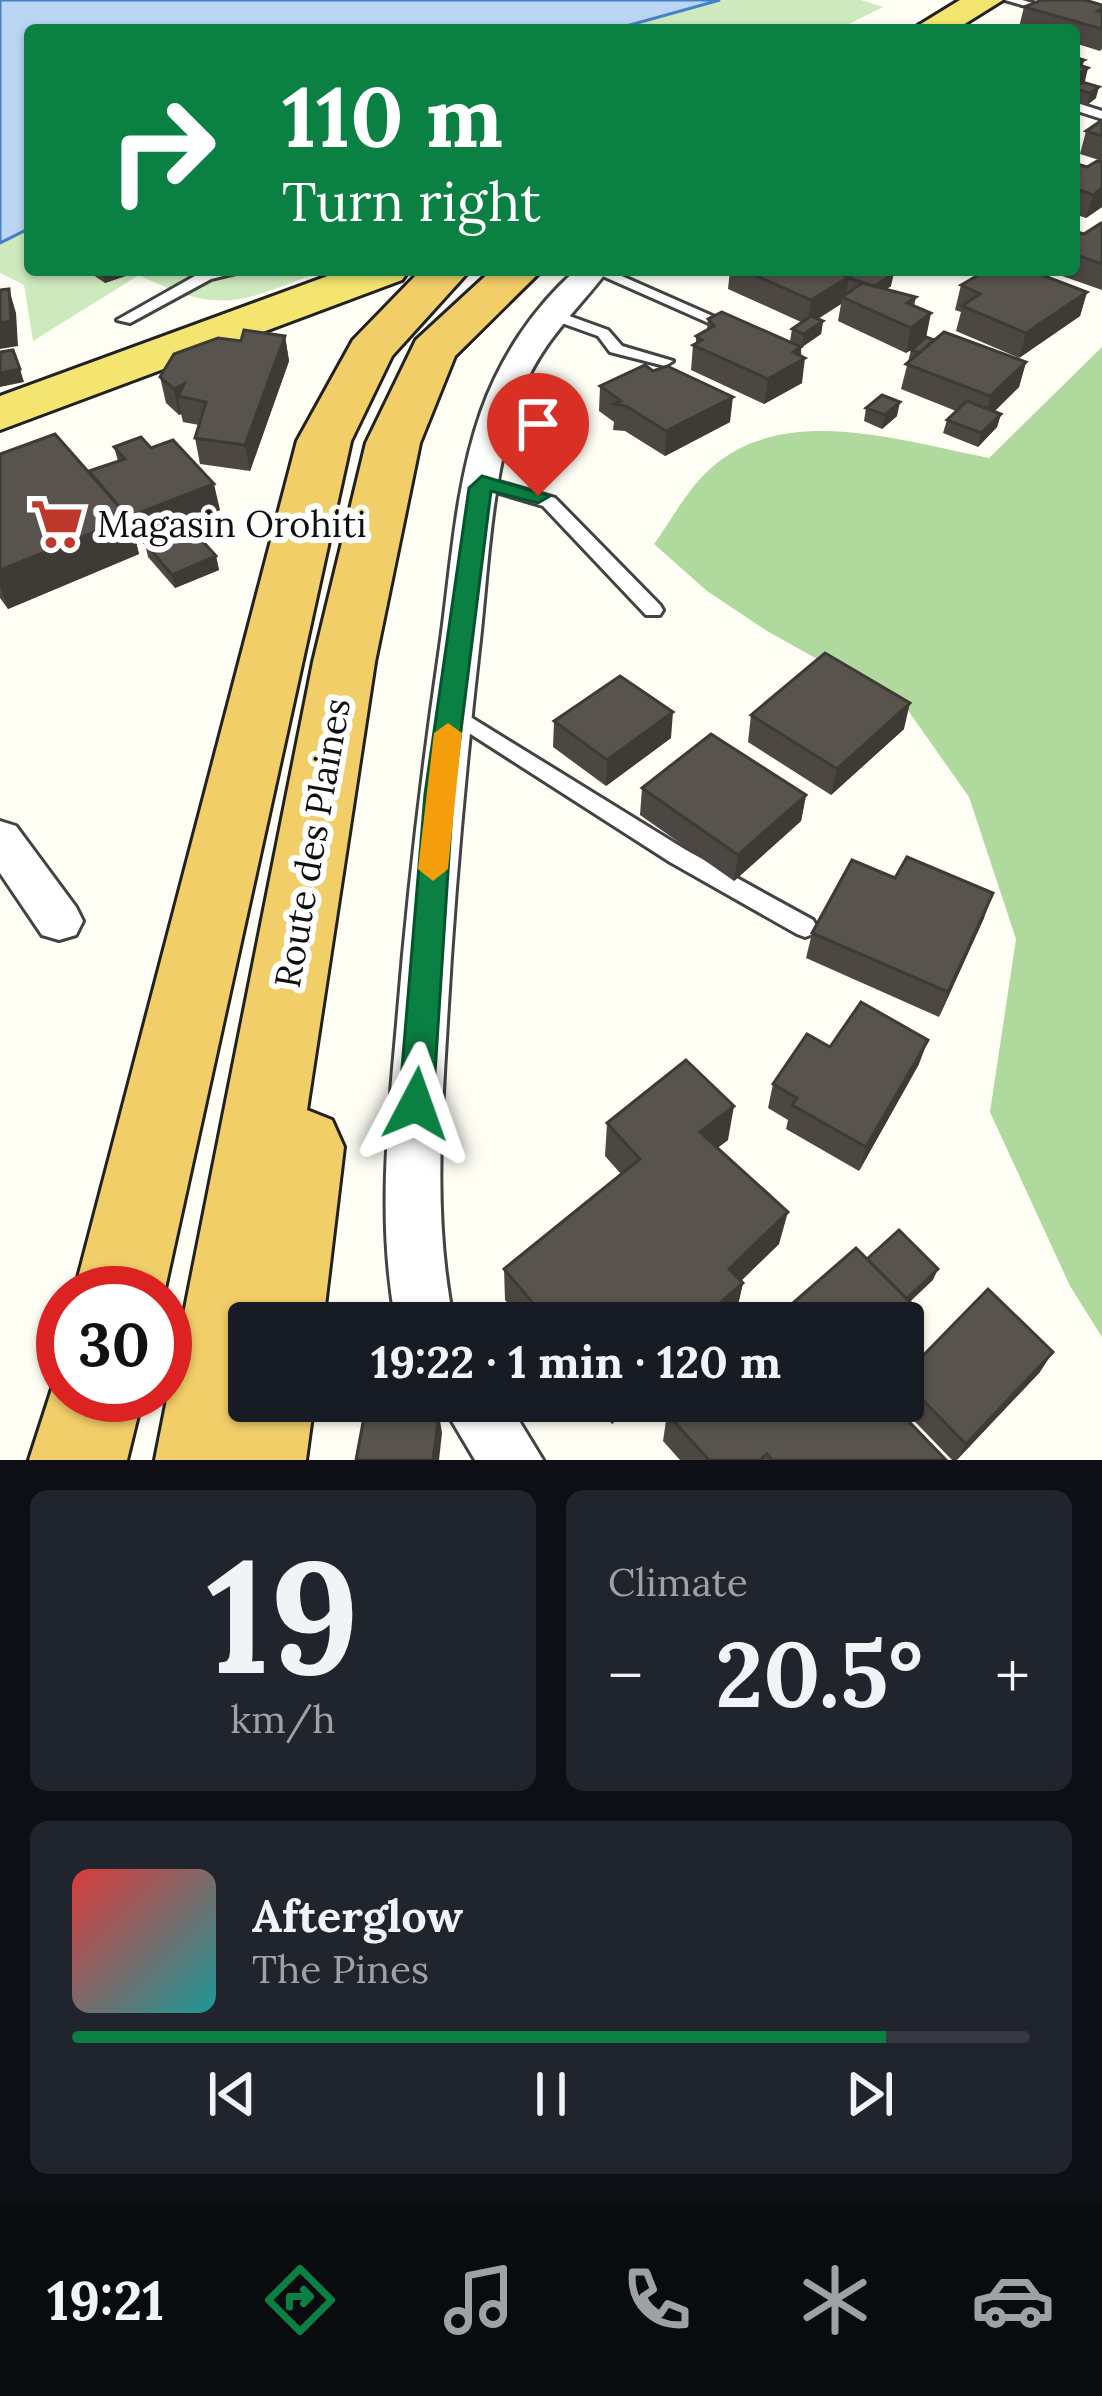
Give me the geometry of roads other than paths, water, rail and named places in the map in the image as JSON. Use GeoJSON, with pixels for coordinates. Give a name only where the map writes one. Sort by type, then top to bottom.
{"type":"FeatureCollection","features":[{"type":"Feature","properties":{"kind":"highway","name":"Route des Plaines"},"geometry":{"type":"LineString","coordinates":[[125,1266],[324,441],[370,350],[441,276]]}},
{"type":"Feature","properties":{"kind":"highway","name":"Route des Plaines"},"geometry":{"type":"LineString","coordinates":[[204,1460],[344,662],[398,430],[433,350],[513,276]]}},
{"type":"Feature","properties":{"kind":"highway"},"geometry":{"type":"LineString","coordinates":[[280,1302],[376,668],[398,430]]}},
{"type":"Feature","properties":{"kind":"highway"},"geometry":{"type":"LineString","coordinates":[[78,1460],[88,1422]]}},
{"type":"Feature","properties":{"kind":"highway"},"geometry":{"type":"LineString","coordinates":[[257,1460],[263,1422]]}},
{"type":"Feature","properties":{"kind":"main road"},"geometry":{"type":"LineString","coordinates":[[922,16],[986,0]]}},
{"type":"Feature","properties":{"kind":"main road"},"geometry":{"type":"LineString","coordinates":[[0,414],[370,276]]}},
{"type":"Feature","properties":{"kind":"main road"},"geometry":{"type":"LineString","coordinates":[[68,388],[68,355],[74,344],[98,328],[125,320],[170,322],[194,342]]}},
{"type":"Feature","properties":{"kind":"main road"},"geometry":{"type":"LineString","coordinates":[[0,427],[155,375],[183,361],[194,342]]}},
{"type":"Feature","properties":{"kind":"street"},"geometry":{"type":"LineString","coordinates":[[1041,0],[1102,21]]}},
{"type":"Feature","properties":{"kind":"street"},"geometry":{"type":"LineString","coordinates":[[420,1302],[414,1275],[410,1187],[439,794],[487,448],[510,381],[550,314],[589,276]]}},
{"type":"Feature","properties":{"kind":"street"},"geometry":{"type":"LineString","coordinates":[[0,838],[59,921]]}},
{"type":"Feature","properties":{"kind":"street"},"geometry":{"type":"LineString","coordinates":[[485,1422],[512,1460]]}},
{"type":"Feature","properties":{"kind":"lane"},"geometry":{"type":"LineString","coordinates":[[1010,0],[1102,21]]}},
{"type":"Feature","properties":{"kind":"lane"},"geometry":{"type":"LineString","coordinates":[[125,320],[200,276]]}},
{"type":"Feature","properties":{"kind":"lane"},"geometry":{"type":"LineString","coordinates":[[609,276],[743,333]]}},
{"type":"Feature","properties":{"kind":"lane"},"geometry":{"type":"LineString","coordinates":[[550,314],[603,333],[616,350],[665,361]]}},
{"type":"Feature","properties":{"kind":"lane"},"geometry":{"type":"LineString","coordinates":[[482,482],[549,502],[653,610]]}},
{"type":"Feature","properties":{"kind":"lane"},"geometry":{"type":"LineString","coordinates":[[451,712],[678,856],[805,927]]}},
{"type":"Feature","properties":{"kind":"water"},"geometry":{"type":"Polygon","coordinates":[[[0,0],[720,0],[634,24],[24,24],[24,231],[0,243],[0,0]]]}},
{"type":"Feature","properties":{"kind":"place","name":"Magasin Orohiti"},"geometry":{"type":"Point","coordinates":[57,524]}}]}
